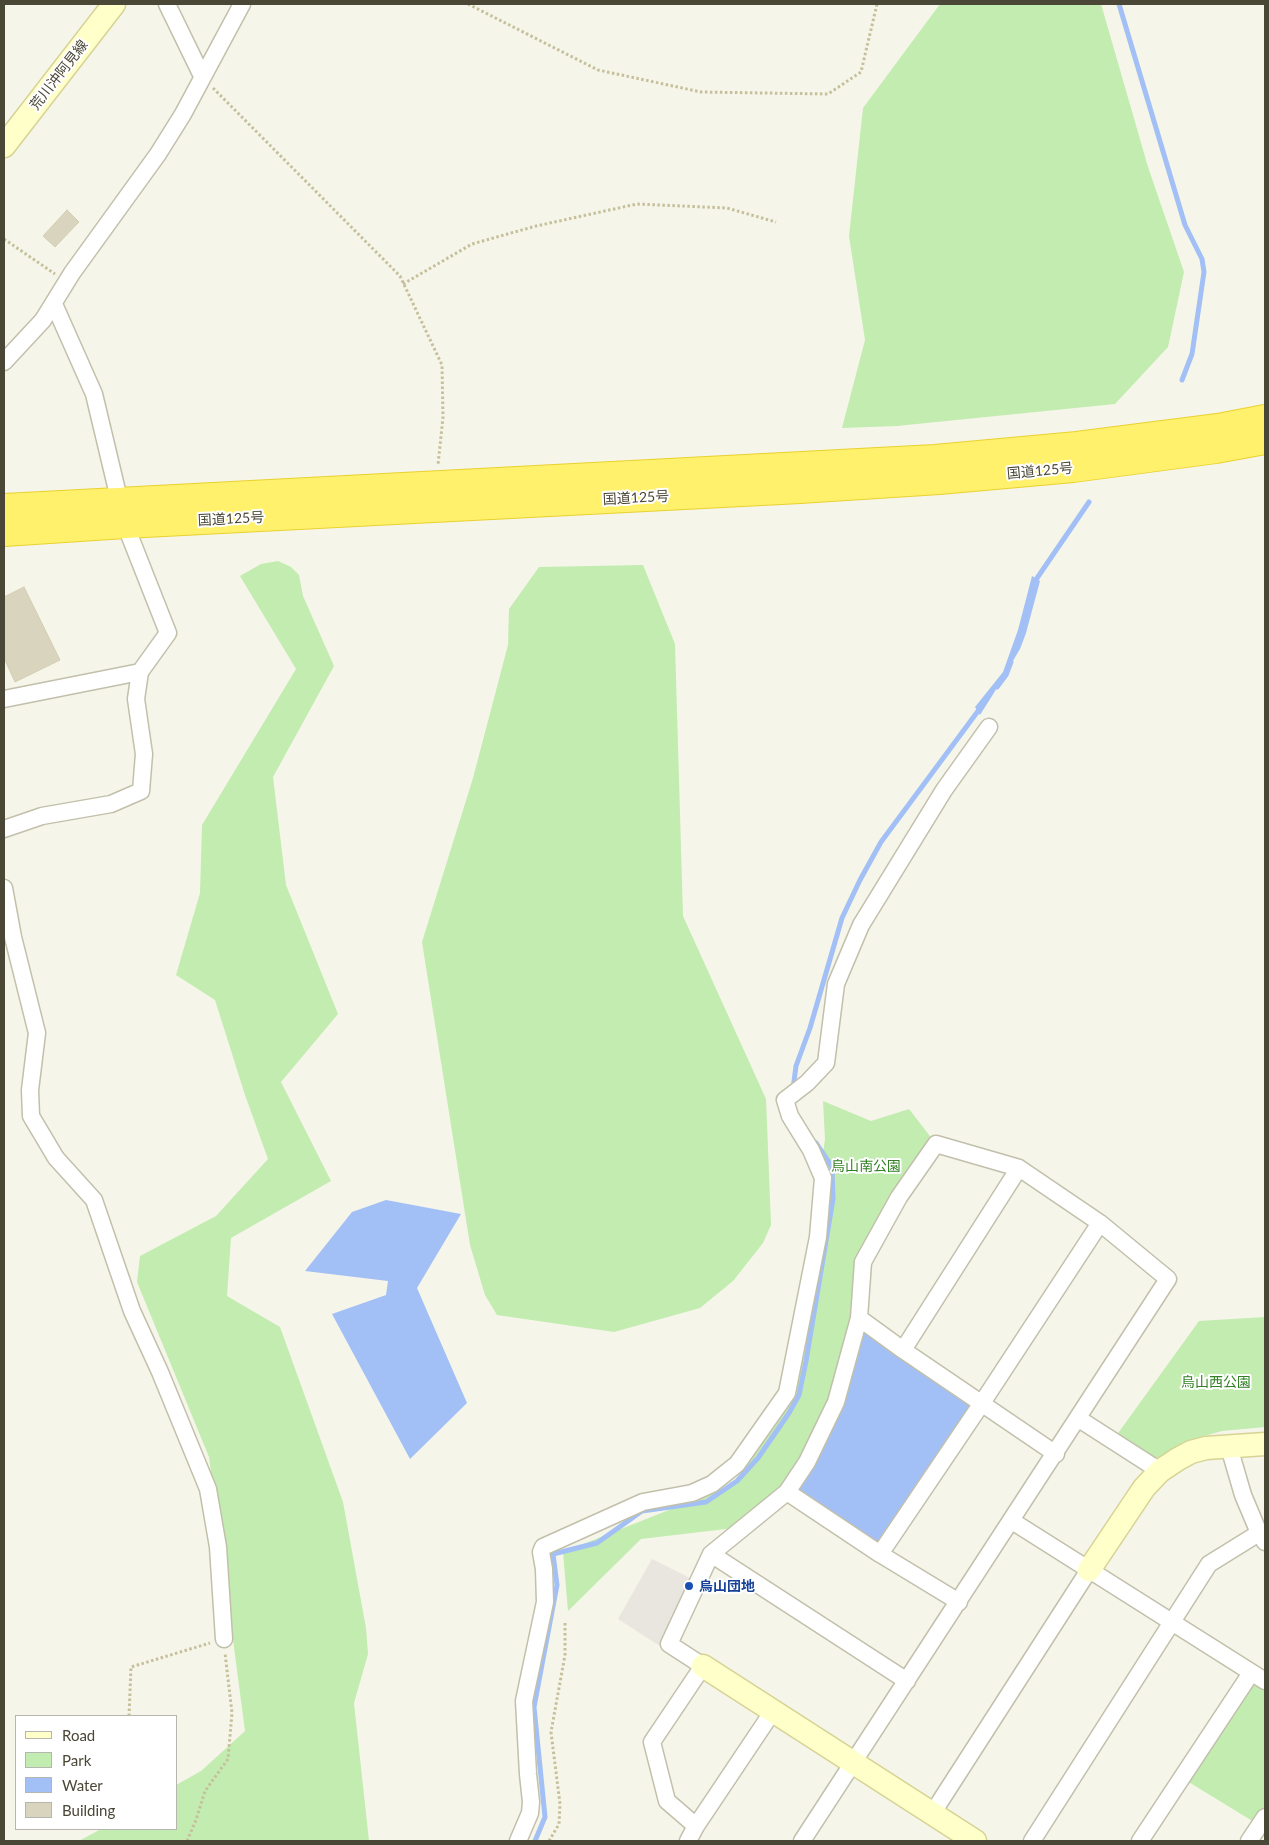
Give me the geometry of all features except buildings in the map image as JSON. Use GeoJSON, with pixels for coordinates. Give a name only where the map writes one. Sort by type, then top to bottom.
{"type":"FeatureCollection","features":[{"type":"Feature","properties":{"kind":"highway","name":"国道125号"},"geometry":{"type":"LineString","coordinates":[[4,532],[123,514],[438,486],[945,458],[1086,445],[1218,428],[1265,419]]}},
{"type":"Feature","properties":{"kind":"highway","name":"国道125号"},"geometry":{"type":"LineString","coordinates":[[4,508],[123,514],[790,490],[938,480],[1073,468],[1216,449],[1265,440]]}},
{"type":"Feature","properties":{"kind":"street","name":"荒川沖阿見線"},"geometry":{"type":"LineString","coordinates":[[4,146],[114,4]]}},
{"type":"Feature","properties":{"kind":"street"},"geometry":{"type":"LineString","coordinates":[[167,4],[202,76]]}},
{"type":"Feature","properties":{"kind":"street"},"geometry":{"type":"LineString","coordinates":[[4,362],[54,304],[66,282],[158,154],[183,114],[242,4]]}},
{"type":"Feature","properties":{"kind":"street"},"geometry":{"type":"LineString","coordinates":[[4,829],[42,816],[111,804],[142,791],[144,754],[136,699],[140,672],[168,633],[123,514],[94,394],[54,304]]}},
{"type":"Feature","properties":{"kind":"street"},"geometry":{"type":"LineString","coordinates":[[4,699],[140,672]]}},
{"type":"Feature","properties":{"kind":"street"},"geometry":{"type":"LineString","coordinates":[[518,1841],[530,1813],[531,1802],[524,1701],[545,1602],[544,1569],[541,1552],[544,1547],[643,1502],[692,1493],[712,1484],[737,1464],[787,1392],[818,1236],[823,1178],[811,1150],[790,1116],[785,1100],[826,1063],[836,984],[861,925],[944,790],[989,727]]}},
{"type":"Feature","properties":{"kind":"street"},"geometry":{"type":"LineString","coordinates":[[4,888],[13,937],[37,1034],[30,1090],[31,1116],[56,1158],[94,1200],[132,1311],[160,1372],[208,1489],[218,1547],[224,1639]]}},
{"type":"Feature","properties":{"kind":"street"},"geometry":{"type":"LineString","coordinates":[[809,1839],[854,1763],[1168,1279],[1100,1223],[1019,1168],[936,1144],[899,1197],[863,1262],[859,1318],[836,1402],[807,1462],[787,1492],[711,1554],[669,1644],[702,1666],[854,1763],[932,1814],[976,1841]]}},
{"type":"Feature","properties":{"kind":"street"},"geometry":{"type":"LineString","coordinates":[[903,1350],[1019,1168]]}},
{"type":"Feature","properties":{"kind":"street"},"geometry":{"type":"LineString","coordinates":[[880,1554],[1100,1223]]}},
{"type":"Feature","properties":{"kind":"street"},"geometry":{"type":"LineString","coordinates":[[859,1318],[1056,1454]]}},
{"type":"Feature","properties":{"kind":"street"},"geometry":{"type":"LineString","coordinates":[[1078,1419],[1160,1471]]}},
{"type":"Feature","properties":{"kind":"street"},"geometry":{"type":"LineString","coordinates":[[932,1814],[1144,1488],[1160,1471],[1191,1452],[1206,1448],[1265,1444]]}},
{"type":"Feature","properties":{"kind":"street"},"geometry":{"type":"LineString","coordinates":[[1032,1841],[1209,1564],[1262,1538],[1243,1495],[1229,1447]]}},
{"type":"Feature","properties":{"kind":"street"},"geometry":{"type":"LineString","coordinates":[[787,1492],[880,1554],[959,1602]]}},
{"type":"Feature","properties":{"kind":"street"},"geometry":{"type":"LineString","coordinates":[[1012,1521],[1258,1677],[1140,1841]]}},
{"type":"Feature","properties":{"kind":"street"},"geometry":{"type":"LineString","coordinates":[[711,1554],[907,1681]]}},
{"type":"Feature","properties":{"kind":"street"},"geometry":{"type":"LineString","coordinates":[[696,1826],[666,1802],[652,1742],[702,1666]]}},
{"type":"Feature","properties":{"kind":"street"},"geometry":{"type":"LineString","coordinates":[[688,1841],[696,1826],[773,1711]]}},
{"type":"Feature","properties":{"kind":"street"},"geometry":{"type":"LineString","coordinates":[[1249,1841],[1265,1816]]}},
{"type":"Feature","properties":{"kind":"path"},"geometry":{"type":"LineString","coordinates":[[468,4],[598,70],[701,92],[828,94],[861,72],[877,4]]}},
{"type":"Feature","properties":{"kind":"path"},"geometry":{"type":"LineString","coordinates":[[202,76],[400,276],[442,366],[443,417],[437,472],[438,486]]}},
{"type":"Feature","properties":{"kind":"path"},"geometry":{"type":"LineString","coordinates":[[403,284],[472,244],[536,226],[637,204],[727,208],[776,222]]}},
{"type":"Feature","properties":{"kind":"path"},"geometry":{"type":"LineString","coordinates":[[4,240],[66,282]]}},
{"type":"Feature","properties":{"kind":"path"},"geometry":{"type":"LineString","coordinates":[[549,1841],[559,1824],[560,1804],[550,1732],[565,1655],[565,1622]]}},
{"type":"Feature","properties":{"kind":"path"},"geometry":{"type":"LineString","coordinates":[[128,1715],[131,1667],[224,1639],[232,1713],[228,1759],[204,1791],[196,1820],[187,1841]]}},
{"type":"Feature","properties":{"kind":"shaded area"},"geometry":{"type":"Polygon","coordinates":[[[652,1559],[692,1579],[660,1646],[618,1619],[652,1559]]]}},
{"type":"Feature","properties":{"kind":"green space"},"geometry":{"type":"Polygon","coordinates":[[[940,4],[1101,4],[1148,167],[1184,272],[1168,347],[1115,404],[897,426],[842,428],[865,340],[849,236],[863,108],[940,4]]]}},
{"type":"Feature","properties":{"kind":"green space"},"geometry":{"type":"Polygon","coordinates":[[[278,561],[291,567],[299,575],[303,596],[334,666],[273,777],[286,885],[338,1014],[281,1082],[331,1181],[231,1238],[227,1296],[280,1327],[343,1502],[366,1628],[368,1654],[354,1703],[369,1841],[79,1841],[99,1830],[178,1830],[178,1784],[201,1771],[245,1731],[209,1457],[137,1282],[140,1256],[216,1216],[268,1159],[245,1095],[215,1000],[176,975],[200,893],[202,825],[296,669],[240,576],[261,564],[278,561]]]}},
{"type":"Feature","properties":{"kind":"green space"},"geometry":{"type":"Polygon","coordinates":[[[643,565],[675,644],[683,916],[766,1099],[771,1225],[763,1243],[733,1281],[700,1308],[614,1332],[497,1315],[485,1295],[470,1245],[422,942],[473,778],[508,645],[509,609],[539,567],[643,565]]]}},
{"type":"Feature","properties":{"kind":"green space","name":"烏山南公園"},"geometry":{"type":"Polygon","coordinates":[[[823,1101],[871,1121],[909,1109],[936,1144],[863,1262],[859,1318],[807,1462],[743,1527],[641,1539],[568,1611],[563,1552],[737,1483],[793,1369],[825,1139],[823,1101]]]}},
{"type":"Feature","properties":{"kind":"green space","name":"烏山西公園"},"geometry":{"type":"Polygon","coordinates":[[[1265,1317],[1265,1427],[1222,1431],[1183,1442],[1156,1462],[1116,1436],[1199,1321],[1265,1317]]]}},
{"type":"Feature","properties":{"kind":"green space"},"geometry":{"type":"Polygon","coordinates":[[[1256,1685],[1265,1691],[1265,1805],[1254,1822],[1187,1781],[1245,1690],[1256,1685]]]}},
{"type":"Feature","properties":{"kind":"water"},"geometry":{"type":"Polygon","coordinates":[[[1032,576],[1040,581],[1026,633],[1020,649],[980,715],[975,707],[1003,672],[1018,630],[1032,576]]]}},
{"type":"Feature","properties":{"kind":"water"},"geometry":{"type":"Polygon","coordinates":[[[386,1200],[461,1214],[417,1288],[467,1403],[410,1459],[332,1314],[386,1295],[388,1281],[305,1271],[352,1212],[386,1200]]]}},
{"type":"Feature","properties":{"kind":"water"},"geometry":{"type":"Polygon","coordinates":[[[855,1322],[977,1405],[877,1554],[783,1489],[827,1433],[855,1322]]]}},
{"type":"Feature","properties":{"kind":"waterway"},"geometry":{"type":"LineString","coordinates":[[1119,4],[1185,225],[1202,259],[1204,272],[1192,354],[1182,380]]}},
{"type":"Feature","properties":{"kind":"waterway"},"geometry":{"type":"LineString","coordinates":[[1033,584],[1089,502]]}},
{"type":"Feature","properties":{"kind":"waterway"},"geometry":{"type":"LineString","coordinates":[[997,687],[1006,675],[1011,662]]}},
{"type":"Feature","properties":{"kind":"waterway"},"geometry":{"type":"LineString","coordinates":[[793,1089],[796,1066],[810,1028],[842,918],[860,880],[881,842],[981,707]]}},
{"type":"Feature","properties":{"kind":"waterway"},"geometry":{"type":"LineString","coordinates":[[535,1841],[545,1817],[534,1707],[557,1585],[553,1554],[597,1543],[642,1511],[706,1502],[737,1481],[758,1458],[789,1413],[799,1395],[806,1361],[833,1199],[832,1167],[816,1143]]}},
{"type":"Feature","properties":{"kind":"place","name":"烏山団地"},"geometry":{"type":"Point","coordinates":[689,1586]}}]}
